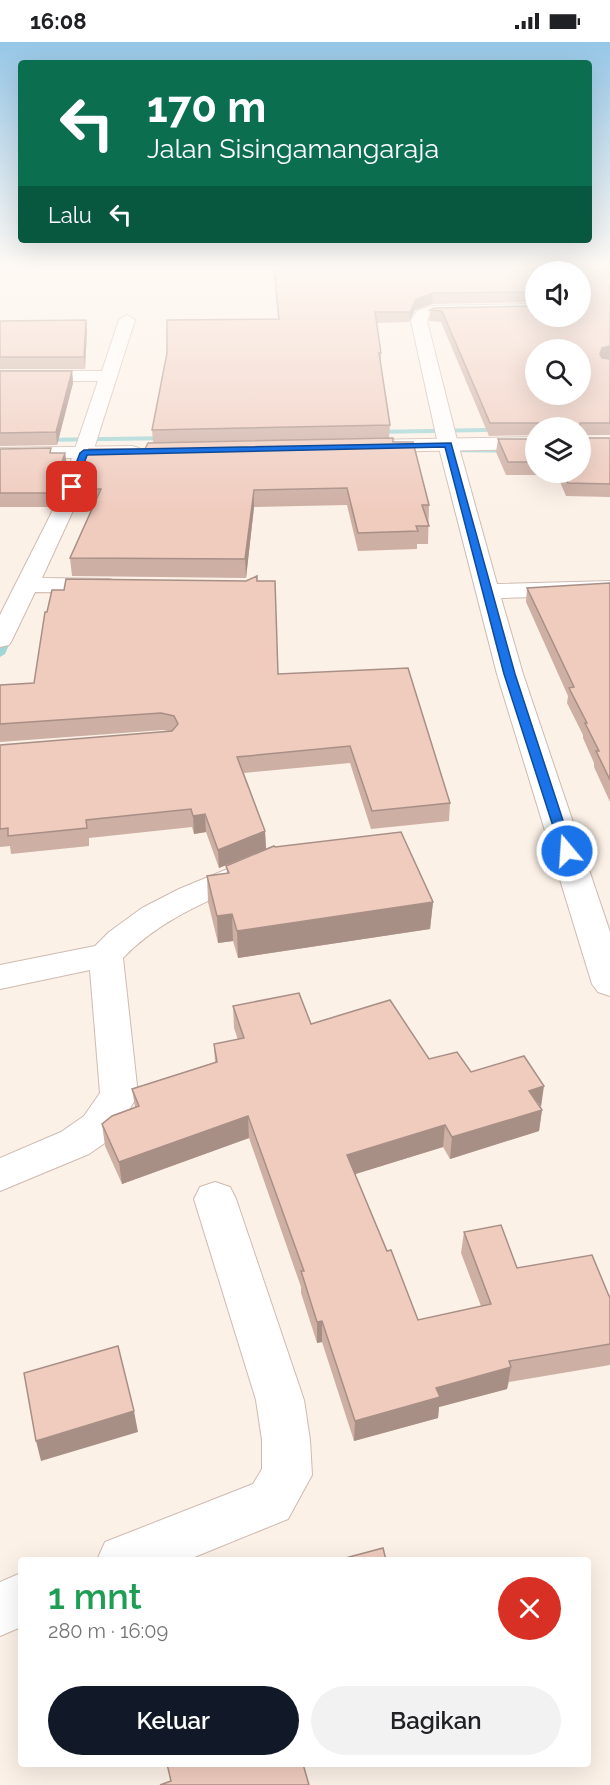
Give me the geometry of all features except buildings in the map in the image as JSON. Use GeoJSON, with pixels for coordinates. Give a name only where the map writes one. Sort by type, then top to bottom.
{"type":"FeatureCollection","features":[{"type":"Feature","properties":{"kind":"street"},"geometry":{"type":"LineString","coordinates":[[0,640],[66,502],[118,346]]}},
{"type":"Feature","properties":{"kind":"street"},"geometry":{"type":"LineString","coordinates":[[425,346],[448,444],[510,674],[610,984]]}},
{"type":"Feature","properties":{"kind":"street"},"geometry":{"type":"LineString","coordinates":[[0,376],[108,376]]}},
{"type":"Feature","properties":{"kind":"street"},"geometry":{"type":"LineString","coordinates":[[345,447],[525,443]]}},
{"type":"Feature","properties":{"kind":"street"},"geometry":{"type":"LineString","coordinates":[[0,454],[152,452]]}},
{"type":"Feature","properties":{"kind":"street"},"geometry":{"type":"LineString","coordinates":[[27,585],[127,586]]}},
{"type":"Feature","properties":{"kind":"street"},"geometry":{"type":"LineString","coordinates":[[488,591],[610,588]]}},
{"type":"Feature","properties":{"kind":"street"},"geometry":{"type":"LineString","coordinates":[[0,977],[106,955],[122,938],[156,914],[271,860]]}},
{"type":"Feature","properties":{"kind":"street"},"geometry":{"type":"LineString","coordinates":[[0,1174],[75,1143],[98,1127],[119,1095],[106,955]]}},
{"type":"Feature","properties":{"kind":"street"},"geometry":{"type":"LineString","coordinates":[[131,1557],[270,1502],[287,1475],[286,1440],[280,1400],[215,1198]]}},
{"type":"Feature","properties":{"kind":"street"},"geometry":{"type":"LineString","coordinates":[[0,1609],[18,1601]]}},
{"type":"Feature","properties":{"kind":"waterway"},"geometry":{"type":"LineString","coordinates":[[373,432],[525,429]]}},
{"type":"Feature","properties":{"kind":"waterway"},"geometry":{"type":"LineString","coordinates":[[40,440],[171,438]]}},
{"type":"Feature","properties":{"kind":"waterway"},"geometry":{"type":"LineString","coordinates":[[448,450],[525,451]]}},
{"type":"Feature","properties":{"kind":"waterway"},"geometry":{"type":"LineString","coordinates":[[0,654],[10,631]]}},
{"type":"Feature","properties":{"kind":"route"},"geometry":{"type":"LineString","coordinates":[[72,487],[84,453],[448,444],[510,674],[567,851]]}}]}
